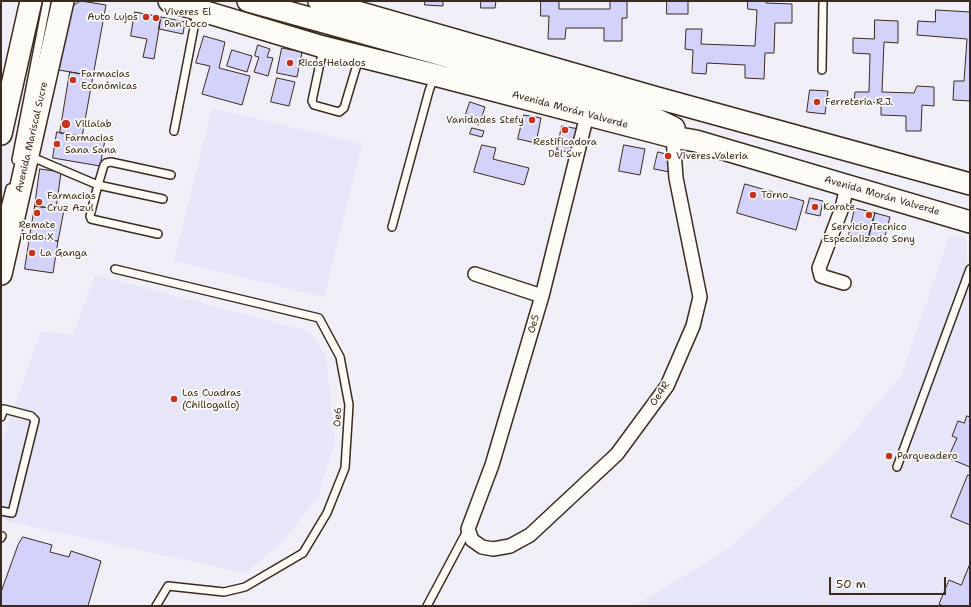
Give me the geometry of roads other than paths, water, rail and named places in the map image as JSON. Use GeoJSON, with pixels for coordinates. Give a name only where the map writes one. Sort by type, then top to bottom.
{"type":"FeatureCollection","features":[{"type":"Feature","properties":{"kind":"main road"},"geometry":{"type":"LineString","coordinates":[[1,86],[17,1]]}},
{"type":"Feature","properties":{"kind":"main road"},"geometry":{"type":"LineString","coordinates":[[1,134],[31,1]]}},
{"type":"Feature","properties":{"kind":"main road","name":"Avenida Mariscal Sucre"},"geometry":{"type":"LineString","coordinates":[[1,274],[20,162],[62,1]]}},
{"type":"Feature","properties":{"kind":"main road","name":"Avenida Morán Valverde"},"geometry":{"type":"LineString","coordinates":[[169,1],[323,47],[587,115],[670,131],[696,141],[970,222]]}},
{"type":"Feature","properties":{"kind":"main road"},"geometry":{"type":"LineString","coordinates":[[248,1],[633,108],[670,131]]}},
{"type":"Feature","properties":{"kind":"main road"},"geometry":{"type":"LineString","coordinates":[[318,1],[646,95],[970,184]]}},
{"type":"Feature","properties":{"kind":"street","name":"Oe5"},"geometry":{"type":"LineString","coordinates":[[468,529],[492,465],[542,296],[587,115]]}},
{"type":"Feature","properties":{"kind":"street","name":"Oe4R"},"geometry":{"type":"LineString","coordinates":[[468,529],[472,540],[482,547],[493,549],[510,546],[530,535],[617,454],[667,386],[694,326],[700,297],[676,178],[670,131]]}},
{"type":"Feature","properties":{"kind":"street"},"geometry":{"type":"LineString","coordinates":[[844,283],[821,276],[818,268],[842,208],[847,186]]}},
{"type":"Feature","properties":{"kind":"street"},"geometry":{"type":"LineString","coordinates":[[475,274],[542,296]]}},
{"type":"Feature","properties":{"kind":"lane"},"geometry":{"type":"LineString","coordinates":[[48,1],[20,162],[39,160],[98,185],[163,200]]}},
{"type":"Feature","properties":{"kind":"lane"},"geometry":{"type":"LineString","coordinates":[[822,70],[823,1]]}},
{"type":"Feature","properties":{"kind":"lane"},"geometry":{"type":"LineString","coordinates":[[174,131],[197,10]]}},
{"type":"Feature","properties":{"kind":"lane"},"geometry":{"type":"LineString","coordinates":[[323,47],[312,101],[314,105],[339,112],[344,108],[359,56]]}},
{"type":"Feature","properties":{"kind":"lane"},"geometry":{"type":"LineString","coordinates":[[392,227],[429,91],[435,75]]}},
{"type":"Feature","properties":{"kind":"lane"},"geometry":{"type":"LineString","coordinates":[[158,234],[91,219],[90,216],[104,165],[106,163],[111,162],[171,176]]}},
{"type":"Feature","properties":{"kind":"lane"},"geometry":{"type":"LineString","coordinates":[[1,224],[12,179]]}},
{"type":"Feature","properties":{"kind":"lane","name":"Oe6"},"geometry":{"type":"LineString","coordinates":[[115,269],[319,318],[340,357],[349,405],[345,468],[327,513],[303,553],[245,587],[238,589],[224,592],[168,586],[156,606]]}},
{"type":"Feature","properties":{"kind":"lane"},"geometry":{"type":"LineString","coordinates":[[897,467],[970,269]]}},
{"type":"Feature","properties":{"kind":"lane"},"geometry":{"type":"LineString","coordinates":[[1,417],[3,408],[31,416],[35,420],[12,513],[1,511]]}},
{"type":"Feature","properties":{"kind":"lane"},"geometry":{"type":"LineString","coordinates":[[427,606],[468,529]]}},
{"type":"Feature","properties":{"kind":"place","name":"Auto Lujos"},"geometry":{"type":"Point","coordinates":[146,17]}},
{"type":"Feature","properties":{"kind":"place","name":"Viveres El Pan Loco"},"geometry":{"type":"Point","coordinates":[156,18]}},
{"type":"Feature","properties":{"kind":"place","name":"Ricos Helados"},"geometry":{"type":"Point","coordinates":[290,63]}},
{"type":"Feature","properties":{"kind":"place","name":"Farmacias Económicas"},"geometry":{"type":"Point","coordinates":[73,80]}},
{"type":"Feature","properties":{"kind":"place","name":"Ferreteria R.J."},"geometry":{"type":"Point","coordinates":[817,102]}},
{"type":"Feature","properties":{"kind":"place","name":"Vanidades Stefy"},"geometry":{"type":"Point","coordinates":[532,120]}},
{"type":"Feature","properties":{"kind":"place","name":"Villalab"},"geometry":{"type":"Point","coordinates":[66,124]}},
{"type":"Feature","properties":{"kind":"place","name":"Restificadora Del Sur"},"geometry":{"type":"Point","coordinates":[565,130]}},
{"type":"Feature","properties":{"kind":"place","name":"Farmacias Sana Sana"},"geometry":{"type":"Point","coordinates":[57,144]}},
{"type":"Feature","properties":{"kind":"place","name":"Viveres Valeria"},"geometry":{"type":"Point","coordinates":[668,156]}},
{"type":"Feature","properties":{"kind":"place","name":"Torno"},"geometry":{"type":"Point","coordinates":[753,195]}},
{"type":"Feature","properties":{"kind":"place","name":"Farmacias Cruz Azul"},"geometry":{"type":"Point","coordinates":[39,202]}},
{"type":"Feature","properties":{"kind":"place","name":"Karate"},"geometry":{"type":"Point","coordinates":[815,207]}},
{"type":"Feature","properties":{"kind":"place","name":"Remate Todo X"},"geometry":{"type":"Point","coordinates":[37,213]}},
{"type":"Feature","properties":{"kind":"place","name":"Servicio Tecnico Especializado Sony"},"geometry":{"type":"Point","coordinates":[869,215]}},
{"type":"Feature","properties":{"kind":"place","name":"La Ganga"},"geometry":{"type":"Point","coordinates":[32,253]}},
{"type":"Feature","properties":{"kind":"place","name":"Las Cuadras (Chillogallo)"},"geometry":{"type":"Point","coordinates":[174,399]}},
{"type":"Feature","properties":{"kind":"place","name":"Parqueadero"},"geometry":{"type":"Point","coordinates":[889,456]}}]}
